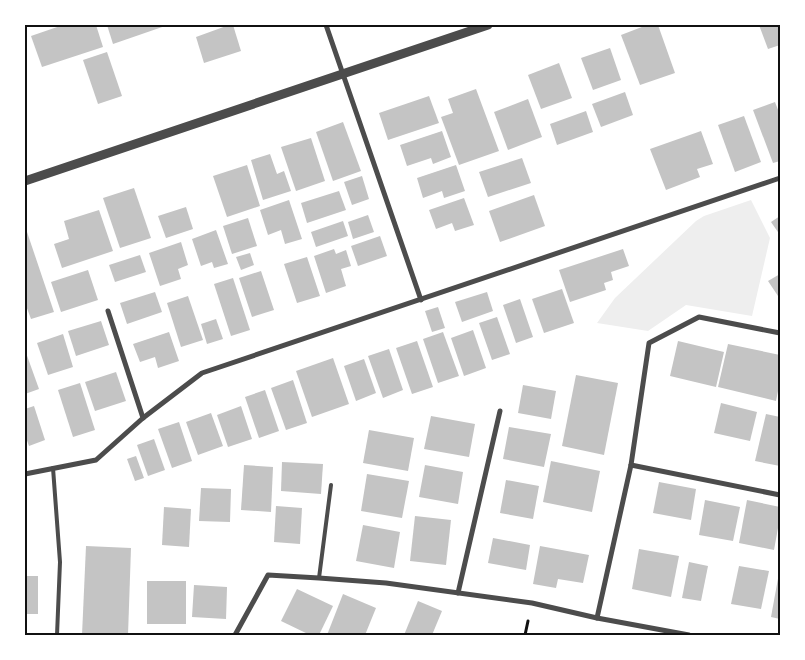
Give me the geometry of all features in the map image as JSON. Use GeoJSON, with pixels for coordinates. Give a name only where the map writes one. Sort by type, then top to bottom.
{"type":"FeatureCollection","features":[{"type":"Feature","properties":{"kind":"street"},"geometry":{"type":"LineString","coordinates":[[326,25],[420,300]]}},
{"type":"Feature","properties":{"kind":"street"},"geometry":{"type":"LineString","coordinates":[[25,181],[488,25]]}},
{"type":"Feature","properties":{"kind":"street"},"geometry":{"type":"LineString","coordinates":[[25,474],[96,460],[143,418],[202,373],[780,178]]}},
{"type":"Feature","properties":{"kind":"street"},"geometry":{"type":"LineString","coordinates":[[108,311],[143,418]]}},
{"type":"Feature","properties":{"kind":"street"},"geometry":{"type":"LineString","coordinates":[[597,618],[631,465],[649,342],[699,317],[780,334]]}},
{"type":"Feature","properties":{"kind":"street"},"geometry":{"type":"LineString","coordinates":[[458,593],[500,411]]}},
{"type":"Feature","properties":{"kind":"street"},"geometry":{"type":"LineString","coordinates":[[631,465],[780,495]]}},
{"type":"Feature","properties":{"kind":"street"},"geometry":{"type":"LineString","coordinates":[[235,635],[268,575],[386,583],[532,603],[597,618],[689,635]]}},
{"type":"Feature","properties":{"kind":"lane"},"geometry":{"type":"LineString","coordinates":[[53,468],[60,562],[57,635]]}},
{"type":"Feature","properties":{"kind":"lane"},"geometry":{"type":"LineString","coordinates":[[319,578],[331,485]]}},
{"type":"Feature","properties":{"kind":"shaded area"},"geometry":{"type":"Polygon","coordinates":[[[751,200],[770,238],[752,316],[686,305],[648,331],[597,323],[615,298],[696,221],[704,216],[751,200]]]}},
{"type":"Feature","properties":{"kind":"building"},"geometry":{"type":"Polygon","coordinates":[[[63,25],[96,25],[103,47],[42,67],[31,36],[63,25]]]}},
{"type":"Feature","properties":{"kind":"building"},"geometry":{"type":"Polygon","coordinates":[[[107,25],[168,25],[113,44],[107,25]]]}},
{"type":"Feature","properties":{"kind":"building"},"geometry":{"type":"Polygon","coordinates":[[[233,25],[241,51],[204,63],[196,37],[233,25]]]}},
{"type":"Feature","properties":{"kind":"building"},"geometry":{"type":"Polygon","coordinates":[[[647,25],[658,25],[675,73],[640,85],[621,35],[647,25]]]}},
{"type":"Feature","properties":{"kind":"building"},"geometry":{"type":"Polygon","coordinates":[[[759,25],[780,25],[780,45],[768,49],[759,25]]]}},
{"type":"Feature","properties":{"kind":"building"},"geometry":{"type":"Polygon","coordinates":[[[610,48],[621,80],[593,90],[581,58],[610,48]]]}},
{"type":"Feature","properties":{"kind":"building"},"geometry":{"type":"Polygon","coordinates":[[[107,52],[122,96],[98,104],[83,60],[107,52]]]}},
{"type":"Feature","properties":{"kind":"building"},"geometry":{"type":"Polygon","coordinates":[[[559,63],[572,98],[541,109],[528,75],[559,63]]]}},
{"type":"Feature","properties":{"kind":"building"},"geometry":{"type":"Polygon","coordinates":[[[476,89],[499,151],[459,165],[441,117],[453,113],[448,99],[476,89]]]}},
{"type":"Feature","properties":{"kind":"building"},"geometry":{"type":"Polygon","coordinates":[[[625,92],[633,115],[601,127],[592,104],[625,92]]]}},
{"type":"Feature","properties":{"kind":"building"},"geometry":{"type":"Polygon","coordinates":[[[429,96],[439,123],[388,140],[379,113],[429,96]]]}},
{"type":"Feature","properties":{"kind":"building"},"geometry":{"type":"Polygon","coordinates":[[[528,99],[542,137],[508,150],[494,112],[528,99]]]}},
{"type":"Feature","properties":{"kind":"building"},"geometry":{"type":"Polygon","coordinates":[[[775,102],[780,115],[780,161],[773,163],[753,110],[775,102]]]}},
{"type":"Feature","properties":{"kind":"building"},"geometry":{"type":"Polygon","coordinates":[[[586,111],[593,132],[557,145],[550,124],[586,111]]]}},
{"type":"Feature","properties":{"kind":"building"},"geometry":{"type":"Polygon","coordinates":[[[744,116],[761,162],[735,172],[718,125],[744,116]]]}},
{"type":"Feature","properties":{"kind":"building"},"geometry":{"type":"Polygon","coordinates":[[[343,122],[361,171],[333,181],[316,132],[343,122]]]}},
{"type":"Feature","properties":{"kind":"building"},"geometry":{"type":"Polygon","coordinates":[[[442,131],[451,157],[433,164],[431,158],[407,166],[400,145],[442,131]]]}},
{"type":"Feature","properties":{"kind":"building"},"geometry":{"type":"Polygon","coordinates":[[[701,131],[713,164],[697,169],[700,177],[666,190],[650,149],[701,131]]]}},
{"type":"Feature","properties":{"kind":"building"},"geometry":{"type":"Polygon","coordinates":[[[311,138],[325,181],[296,191],[281,147],[311,138]]]}},
{"type":"Feature","properties":{"kind":"building"},"geometry":{"type":"Polygon","coordinates":[[[270,154],[277,174],[284,171],[291,191],[263,200],[251,160],[270,154]]]}},
{"type":"Feature","properties":{"kind":"building"},"geometry":{"type":"Polygon","coordinates":[[[522,158],[531,183],[488,197],[479,172],[522,158]]]}},
{"type":"Feature","properties":{"kind":"building"},"geometry":{"type":"Polygon","coordinates":[[[247,165],[260,206],[227,217],[213,176],[247,165]]]}},
{"type":"Feature","properties":{"kind":"building"},"geometry":{"type":"Polygon","coordinates":[[[456,165],[465,191],[444,198],[442,191],[423,198],[417,178],[456,165]]]}},
{"type":"Feature","properties":{"kind":"building"},"geometry":{"type":"Polygon","coordinates":[[[362,176],[369,199],[352,205],[344,182],[362,176]]]}},
{"type":"Feature","properties":{"kind":"building"},"geometry":{"type":"Polygon","coordinates":[[[134,188],[151,238],[120,248],[103,198],[134,188]]]}},
{"type":"Feature","properties":{"kind":"building"},"geometry":{"type":"Polygon","coordinates":[[[339,191],[346,210],[307,223],[301,203],[339,191]]]}},
{"type":"Feature","properties":{"kind":"building"},"geometry":{"type":"Polygon","coordinates":[[[534,195],[545,226],[500,242],[489,211],[534,195]]]}},
{"type":"Feature","properties":{"kind":"building"},"geometry":{"type":"Polygon","coordinates":[[[464,198],[474,225],[455,231],[452,223],[436,229],[429,210],[464,198]]]}},
{"type":"Feature","properties":{"kind":"building"},"geometry":{"type":"Polygon","coordinates":[[[289,200],[302,239],[285,244],[281,230],[268,235],[260,210],[289,200]]]}},
{"type":"Feature","properties":{"kind":"building"},"geometry":{"type":"Polygon","coordinates":[[[186,207],[193,229],[166,238],[158,216],[186,207]]]}},
{"type":"Feature","properties":{"kind":"building"},"geometry":{"type":"Polygon","coordinates":[[[99,210],[113,251],[62,268],[54,244],[69,239],[64,221],[99,210]]]}},
{"type":"Feature","properties":{"kind":"building"},"geometry":{"type":"Polygon","coordinates":[[[368,215],[374,232],[353,239],[348,222],[368,215]]]}},
{"type":"Feature","properties":{"kind":"building"},"geometry":{"type":"Polygon","coordinates":[[[780,216],[780,235],[771,222],[780,216]]]}},
{"type":"Feature","properties":{"kind":"building"},"geometry":{"type":"Polygon","coordinates":[[[248,218],[257,246],[232,254],[223,226],[248,218]]]}},
{"type":"Feature","properties":{"kind":"building"},"geometry":{"type":"Polygon","coordinates":[[[343,221],[348,236],[316,247],[311,232],[343,221]]]}},
{"type":"Feature","properties":{"kind":"building"},"geometry":{"type":"Polygon","coordinates":[[[25,226],[54,312],[31,319],[25,303],[25,226]]]}},
{"type":"Feature","properties":{"kind":"building"},"geometry":{"type":"Polygon","coordinates":[[[216,230],[228,264],[214,268],[212,262],[201,266],[192,239],[216,230]]]}},
{"type":"Feature","properties":{"kind":"building"},"geometry":{"type":"Polygon","coordinates":[[[380,236],[387,256],[358,266],[351,246],[380,236]]]}},
{"type":"Feature","properties":{"kind":"building"},"geometry":{"type":"Polygon","coordinates":[[[181,242],[188,265],[178,269],[181,279],[160,286],[149,253],[181,242]]]}},
{"type":"Feature","properties":{"kind":"building"},"geometry":{"type":"Polygon","coordinates":[[[334,249],[336,254],[346,250],[351,266],[341,269],[346,286],[326,293],[314,256],[334,249]]]}},
{"type":"Feature","properties":{"kind":"building"},"geometry":{"type":"Polygon","coordinates":[[[623,249],[629,266],[611,272],[613,280],[604,283],[606,290],[570,302],[559,270],[623,249]]]}},
{"type":"Feature","properties":{"kind":"building"},"geometry":{"type":"Polygon","coordinates":[[[250,253],[254,265],[241,270],[236,257],[250,253]]]}},
{"type":"Feature","properties":{"kind":"building"},"geometry":{"type":"Polygon","coordinates":[[[140,255],[146,272],[115,282],[109,265],[140,255]]]}},
{"type":"Feature","properties":{"kind":"building"},"geometry":{"type":"Polygon","coordinates":[[[307,257],[320,296],[297,303],[284,264],[307,257]]]}},
{"type":"Feature","properties":{"kind":"building"},"geometry":{"type":"Polygon","coordinates":[[[88,270],[98,300],[61,312],[51,282],[88,270]]]}},
{"type":"Feature","properties":{"kind":"building"},"geometry":{"type":"Polygon","coordinates":[[[261,271],[274,310],[252,317],[239,278],[261,271]]]}},
{"type":"Feature","properties":{"kind":"building"},"geometry":{"type":"Polygon","coordinates":[[[780,274],[780,299],[768,281],[780,274]]]}},
{"type":"Feature","properties":{"kind":"building"},"geometry":{"type":"Polygon","coordinates":[[[233,278],[250,330],[231,336],[214,284],[233,278]]]}},
{"type":"Feature","properties":{"kind":"building"},"geometry":{"type":"Polygon","coordinates":[[[562,289],[574,323],[544,333],[532,299],[562,289]]]}},
{"type":"Feature","properties":{"kind":"building"},"geometry":{"type":"Polygon","coordinates":[[[155,292],[162,312],[127,324],[120,303],[155,292]]]}},
{"type":"Feature","properties":{"kind":"building"},"geometry":{"type":"Polygon","coordinates":[[[487,292],[493,311],[462,322],[455,302],[487,292]]]}},
{"type":"Feature","properties":{"kind":"building"},"geometry":{"type":"Polygon","coordinates":[[[188,296],[203,340],[181,347],[167,303],[188,296]]]}},
{"type":"Feature","properties":{"kind":"building"},"geometry":{"type":"Polygon","coordinates":[[[520,299],[533,337],[516,343],[503,305],[520,299]]]}},
{"type":"Feature","properties":{"kind":"building"},"geometry":{"type":"Polygon","coordinates":[[[438,307],[445,328],[432,332],[425,311],[438,307]]]}},
{"type":"Feature","properties":{"kind":"building"},"geometry":{"type":"Polygon","coordinates":[[[497,317],[510,354],[492,360],[479,323],[497,317]]]}},
{"type":"Feature","properties":{"kind":"building"},"geometry":{"type":"Polygon","coordinates":[[[216,319],[223,339],[207,344],[201,324],[216,319]]]}},
{"type":"Feature","properties":{"kind":"building"},"geometry":{"type":"Polygon","coordinates":[[[101,321],[109,345],[76,356],[68,331],[101,321]]]}},
{"type":"Feature","properties":{"kind":"building"},"geometry":{"type":"Polygon","coordinates":[[[473,330],[486,368],[464,376],[451,338],[473,330]]]}},
{"type":"Feature","properties":{"kind":"building"},"geometry":{"type":"Polygon","coordinates":[[[169,332],[179,361],[158,368],[155,357],[140,362],[133,344],[169,332]]]}},
{"type":"Feature","properties":{"kind":"building"},"geometry":{"type":"Polygon","coordinates":[[[443,332],[459,376],[438,383],[423,339],[443,332]]]}},
{"type":"Feature","properties":{"kind":"building"},"geometry":{"type":"Polygon","coordinates":[[[63,334],[73,367],[48,375],[37,343],[63,334]]]}},
{"type":"Feature","properties":{"kind":"building"},"geometry":{"type":"Polygon","coordinates":[[[417,341],[433,387],[412,394],[396,348],[417,341]]]}},
{"type":"Feature","properties":{"kind":"building"},"geometry":{"type":"Polygon","coordinates":[[[678,341],[724,352],[716,387],[670,376],[678,341]]]}},
{"type":"Feature","properties":{"kind":"building"},"geometry":{"type":"Polygon","coordinates":[[[728,344],[780,355],[780,381],[776,401],[718,387],[728,344]]]}},
{"type":"Feature","properties":{"kind":"building"},"geometry":{"type":"Polygon","coordinates":[[[389,349],[403,390],[383,398],[368,356],[389,349]]]}},
{"type":"Feature","properties":{"kind":"building"},"geometry":{"type":"Polygon","coordinates":[[[25,350],[39,389],[25,394],[25,350]]]}},
{"type":"Feature","properties":{"kind":"building"},"geometry":{"type":"Polygon","coordinates":[[[333,358],[349,404],[312,417],[296,371],[333,358]]]}},
{"type":"Feature","properties":{"kind":"building"},"geometry":{"type":"Polygon","coordinates":[[[364,359],[376,393],[356,401],[344,366],[364,359]]]}},
{"type":"Feature","properties":{"kind":"building"},"geometry":{"type":"Polygon","coordinates":[[[116,372],[126,401],[95,411],[85,382],[116,372]]]}},
{"type":"Feature","properties":{"kind":"building"},"geometry":{"type":"Polygon","coordinates":[[[576,375],[618,383],[604,455],[562,446],[576,375]]]}},
{"type":"Feature","properties":{"kind":"building"},"geometry":{"type":"Polygon","coordinates":[[[293,380],[307,423],[286,430],[271,388],[293,380]]]}},
{"type":"Feature","properties":{"kind":"building"},"geometry":{"type":"Polygon","coordinates":[[[80,383],[95,430],[73,437],[58,390],[80,383]]]}},
{"type":"Feature","properties":{"kind":"building"},"geometry":{"type":"Polygon","coordinates":[[[523,385],[556,391],[551,419],[518,413],[523,385]]]}},
{"type":"Feature","properties":{"kind":"building"},"geometry":{"type":"Polygon","coordinates":[[[265,390],[279,431],[259,438],[245,397],[265,390]]]}},
{"type":"Feature","properties":{"kind":"building"},"geometry":{"type":"Polygon","coordinates":[[[721,403],[757,412],[750,441],[714,433],[721,403]]]}},
{"type":"Feature","properties":{"kind":"building"},"geometry":{"type":"Polygon","coordinates":[[[34,406],[45,440],[29,446],[25,435],[25,409],[34,406]]]}},
{"type":"Feature","properties":{"kind":"building"},"geometry":{"type":"Polygon","coordinates":[[[241,406],[252,439],[228,447],[217,415],[241,406]]]}},
{"type":"Feature","properties":{"kind":"building"},"geometry":{"type":"Polygon","coordinates":[[[211,413],[223,446],[198,455],[186,422],[211,413]]]}},
{"type":"Feature","properties":{"kind":"building"},"geometry":{"type":"Polygon","coordinates":[[[766,414],[780,417],[780,466],[755,461],[766,414]]]}},
{"type":"Feature","properties":{"kind":"building"},"geometry":{"type":"Polygon","coordinates":[[[431,416],[475,424],[469,457],[424,449],[431,416]]]}},
{"type":"Feature","properties":{"kind":"building"},"geometry":{"type":"Polygon","coordinates":[[[179,422],[192,461],[172,468],[158,429],[179,422]]]}},
{"type":"Feature","properties":{"kind":"building"},"geometry":{"type":"Polygon","coordinates":[[[509,427],[551,434],[544,467],[503,459],[509,427]]]}},
{"type":"Feature","properties":{"kind":"building"},"geometry":{"type":"Polygon","coordinates":[[[369,430],[414,438],[408,471],[363,463],[369,430]]]}},
{"type":"Feature","properties":{"kind":"building"},"geometry":{"type":"Polygon","coordinates":[[[154,439],[165,470],[148,476],[137,445],[154,439]]]}},
{"type":"Feature","properties":{"kind":"building"},"geometry":{"type":"Polygon","coordinates":[[[136,456],[144,478],[135,481],[127,459],[136,456]]]}},
{"type":"Feature","properties":{"kind":"building"},"geometry":{"type":"Polygon","coordinates":[[[551,461],[600,471],[592,512],[543,502],[551,461]]]}},
{"type":"Feature","properties":{"kind":"building"},"geometry":{"type":"Polygon","coordinates":[[[282,462],[323,464],[321,494],[281,491],[282,462]]]}},
{"type":"Feature","properties":{"kind":"building"},"geometry":{"type":"Polygon","coordinates":[[[244,465],[273,467],[271,512],[241,510],[244,465]]]}},
{"type":"Feature","properties":{"kind":"building"},"geometry":{"type":"Polygon","coordinates":[[[425,465],[463,472],[458,504],[419,497],[425,465]]]}},
{"type":"Feature","properties":{"kind":"building"},"geometry":{"type":"Polygon","coordinates":[[[367,474],[409,481],[402,518],[361,511],[367,474]]]}},
{"type":"Feature","properties":{"kind":"building"},"geometry":{"type":"Polygon","coordinates":[[[506,480],[539,486],[533,519],[500,513],[506,480]]]}},
{"type":"Feature","properties":{"kind":"building"},"geometry":{"type":"Polygon","coordinates":[[[659,482],[696,489],[691,520],[653,513],[659,482]]]}},
{"type":"Feature","properties":{"kind":"building"},"geometry":{"type":"Polygon","coordinates":[[[201,488],[231,489],[230,522],[199,521],[201,488]]]}},
{"type":"Feature","properties":{"kind":"building"},"geometry":{"type":"Polygon","coordinates":[[[705,500],[740,507],[733,541],[699,535],[705,500]]]}},
{"type":"Feature","properties":{"kind":"building"},"geometry":{"type":"Polygon","coordinates":[[[747,500],[780,507],[774,550],[739,543],[747,500]]]}},
{"type":"Feature","properties":{"kind":"building"},"geometry":{"type":"Polygon","coordinates":[[[276,506],[302,508],[300,544],[274,542],[276,506]]]}},
{"type":"Feature","properties":{"kind":"building"},"geometry":{"type":"Polygon","coordinates":[[[164,507],[191,509],[189,547],[162,545],[164,507]]]}},
{"type":"Feature","properties":{"kind":"building"},"geometry":{"type":"Polygon","coordinates":[[[415,516],[451,520],[446,565],[410,561],[415,516]]]}},
{"type":"Feature","properties":{"kind":"building"},"geometry":{"type":"Polygon","coordinates":[[[363,525],[400,532],[394,568],[356,561],[363,525]]]}},
{"type":"Feature","properties":{"kind":"building"},"geometry":{"type":"Polygon","coordinates":[[[493,538],[530,545],[526,570],[488,563],[493,538]]]}},
{"type":"Feature","properties":{"kind":"building"},"geometry":{"type":"Polygon","coordinates":[[[86,546],[131,548],[128,635],[82,635],[86,546]]]}},
{"type":"Feature","properties":{"kind":"building"},"geometry":{"type":"Polygon","coordinates":[[[540,546],[589,555],[583,583],[558,579],[556,588],[533,584],[540,546]]]}},
{"type":"Feature","properties":{"kind":"building"},"geometry":{"type":"Polygon","coordinates":[[[639,549],[679,556],[671,597],[632,589],[639,549]]]}},
{"type":"Feature","properties":{"kind":"building"},"geometry":{"type":"Polygon","coordinates":[[[689,562],[708,566],[701,601],[682,598],[689,562]]]}},
{"type":"Feature","properties":{"kind":"building"},"geometry":{"type":"Polygon","coordinates":[[[739,566],[769,571],[761,609],[731,604],[739,566]]]}},
{"type":"Feature","properties":{"kind":"building"},"geometry":{"type":"Polygon","coordinates":[[[780,573],[780,619],[771,617],[780,573]]]}},
{"type":"Feature","properties":{"kind":"building"},"geometry":{"type":"Polygon","coordinates":[[[25,576],[38,576],[38,614],[25,614],[25,576]]]}},
{"type":"Feature","properties":{"kind":"building"},"geometry":{"type":"Polygon","coordinates":[[[147,581],[186,581],[186,624],[147,624],[147,581]]]}},
{"type":"Feature","properties":{"kind":"building"},"geometry":{"type":"Polygon","coordinates":[[[194,585],[227,587],[226,619],[192,617],[194,585]]]}},
{"type":"Feature","properties":{"kind":"building"},"geometry":{"type":"Polygon","coordinates":[[[297,589],[333,606],[319,635],[310,635],[281,621],[297,589]]]}},
{"type":"Feature","properties":{"kind":"building"},"geometry":{"type":"Polygon","coordinates":[[[343,594],[376,608],[365,635],[327,635],[343,594]]]}},
{"type":"Feature","properties":{"kind":"building"},"geometry":{"type":"Polygon","coordinates":[[[418,601],[442,611],[432,635],[404,635],[418,601]]]}}]}
